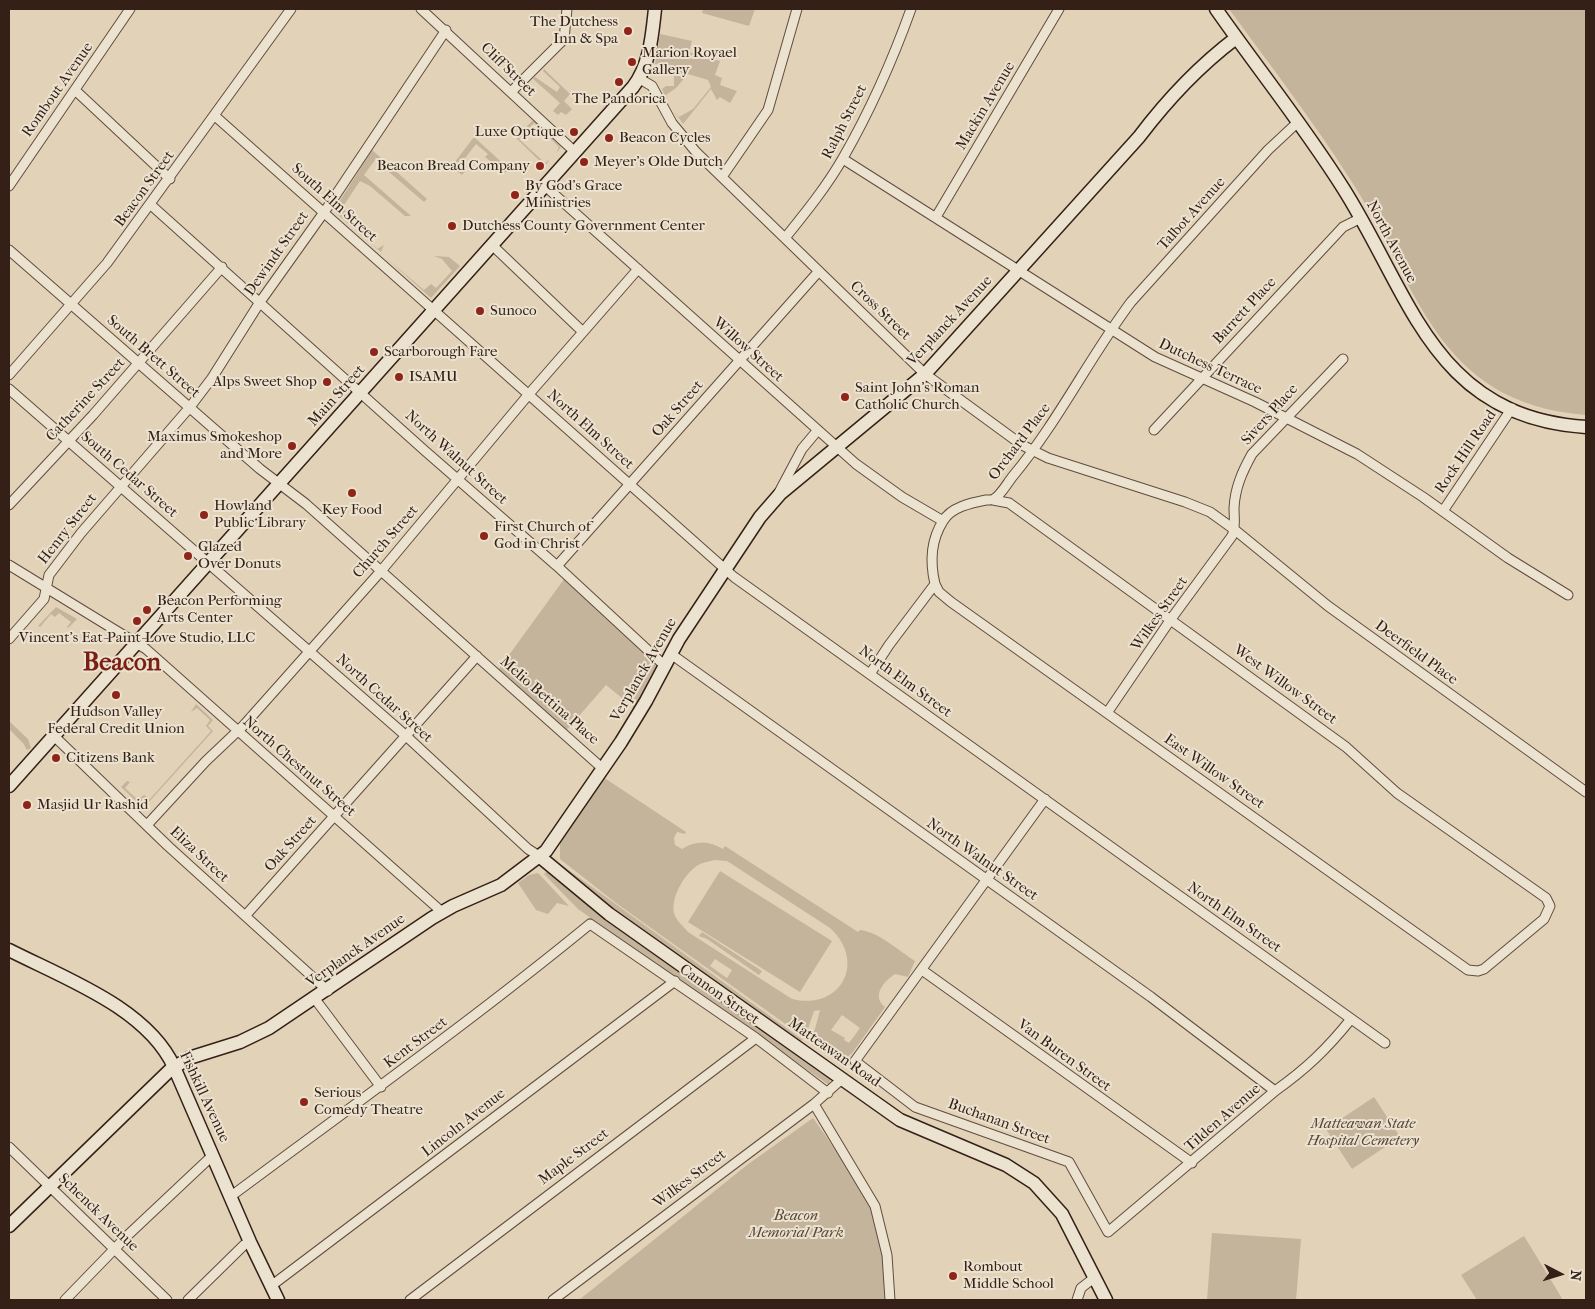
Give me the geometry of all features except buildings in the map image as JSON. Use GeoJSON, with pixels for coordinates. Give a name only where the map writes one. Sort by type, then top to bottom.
{"type":"FeatureCollection","features":[{"type":"Feature","properties":{"kind":"street","name":"Beacon Street"},"geometry":{"type":"LineString","coordinates":[[9,375],[107,263],[216,116],[291,9]]}},
{"type":"Feature","properties":{"kind":"street","name":"Cliff Street"},"geometry":{"type":"LineString","coordinates":[[421,9],[446,30],[575,152]]}},
{"type":"Feature","properties":{"kind":"street"},"geometry":{"type":"LineString","coordinates":[[512,92],[564,39],[567,9]]}},
{"type":"Feature","properties":{"kind":"street","name":"Main Street"},"geometry":{"type":"LineString","coordinates":[[9,786],[640,78],[647,58],[654,9]]}},
{"type":"Feature","properties":{"kind":"street"},"geometry":{"type":"LineString","coordinates":[[722,177],[768,110],[797,9]]}},
{"type":"Feature","properties":{"kind":"street","name":"Ralph Street"},"geometry":{"type":"LineString","coordinates":[[785,238],[820,194],[843,159],[894,53],[911,9]]}},
{"type":"Feature","properties":{"kind":"street","name":"Mackin Avenue"},"geometry":{"type":"LineString","coordinates":[[936,217],[1059,9]]}},
{"type":"Feature","properties":{"kind":"street","name":"North Avenue"},"geometry":{"type":"LineString","coordinates":[[1216,9],[1335,175],[1361,218],[1406,305],[1430,343],[1470,384],[1512,408],[1543,420],[1586,427]]}},
{"type":"Feature","properties":{"kind":"street","name":"Rombout Avenue"},"geometry":{"type":"LineString","coordinates":[[9,186],[127,10]]}},
{"type":"Feature","properties":{"kind":"street","name":"Dewindt Street"},"geometry":{"type":"LineString","coordinates":[[120,486],[190,407],[212,378],[260,302],[324,212],[446,30]]}},
{"type":"Feature","properties":{"kind":"street","name":"Verplanck Avenue"},"geometry":{"type":"LineString","coordinates":[[9,1226],[174,1067],[189,1058],[240,1042],[269,1028],[328,991],[442,912],[500,885],[546,851],[635,720],[679,639],[760,517],[775,500],[925,374],[1020,270],[1158,112],[1208,60],[1236,38]]}},
{"type":"Feature","properties":{"kind":"street","name":"Cross Street"},"geometry":{"type":"LineString","coordinates":[[640,78],[652,86],[672,123],[696,152],[925,374],[1033,452],[1185,502],[1210,512],[1235,530]]}},
{"type":"Feature","properties":{"kind":"street"},"geometry":{"type":"LineString","coordinates":[[74,90],[170,179]]}},
{"type":"Feature","properties":{"kind":"street","name":"South Elm Street"},"geometry":{"type":"LineString","coordinates":[[216,116],[434,311]]}},
{"type":"Feature","properties":{"kind":"street","name":"Talbot Avenue"},"geometry":{"type":"LineString","coordinates":[[1111,329],[1131,302],[1188,238],[1268,150],[1298,122]]}},
{"type":"Feature","properties":{"kind":"street","name":"Dutchess Terrace"},"geometry":{"type":"LineString","coordinates":[[843,159],[1155,357],[1286,418],[1357,454],[1443,511],[1508,558],[1568,595]]}},
{"type":"Feature","properties":{"kind":"street","name":"Willow Street"},"geometry":{"type":"LineString","coordinates":[[545,186],[856,464],[902,498],[943,521]]}},
{"type":"Feature","properties":{"kind":"street","name":"North Walnut Street"},"geometry":{"type":"LineString","coordinates":[[151,205],[360,393],[557,566],[665,666]]}},
{"type":"Feature","properties":{"kind":"street","name":"Barrett Place"},"geometry":{"type":"LineString","coordinates":[[1154,430],[1343,227],[1361,218]]}},
{"type":"Feature","properties":{"kind":"street"},"geometry":{"type":"LineString","coordinates":[[492,245],[583,332]]}},
{"type":"Feature","properties":{"kind":"street","name":"South Brett Street"},"geometry":{"type":"LineString","coordinates":[[9,250],[70,306],[139,362],[381,571]]}},
{"type":"Feature","properties":{"kind":"street","name":"Catherine Street"},"geometry":{"type":"LineString","coordinates":[[9,505],[139,362],[222,267]]}},
{"type":"Feature","properties":{"kind":"street","name":"Church Street"},"geometry":{"type":"LineString","coordinates":[[147,825],[206,761],[237,731],[381,571],[529,394],[638,269]]}},
{"type":"Feature","properties":{"kind":"street","name":"Oak Street"},"geometry":{"type":"LineString","coordinates":[[557,566],[819,271]]}},
{"type":"Feature","properties":{"kind":"street","name":"North Elm Street"},"geometry":{"type":"LineString","coordinates":[[434,311],[725,569],[1385,1043]]}},
{"type":"Feature","properties":{"kind":"street","name":"Orchard Place"},"geometry":{"type":"LineString","coordinates":[[943,521],[950,513],[962,507],[993,500],[1033,452],[1111,329]]}},
{"type":"Feature","properties":{"kind":"street","name":"Sivers Place"},"geometry":{"type":"LineString","coordinates":[[1235,530],[1235,493],[1242,472],[1252,454],[1343,358]]}},
{"type":"Feature","properties":{"kind":"street","name":"South Cedar Street"},"geometry":{"type":"LineString","coordinates":[[9,389],[209,562]]}},
{"type":"Feature","properties":{"kind":"street","name":"Rock Hill Road"},"geometry":{"type":"LineString","coordinates":[[1443,511],[1512,408]]}},
{"type":"Feature","properties":{"kind":"street"},"geometry":{"type":"LineString","coordinates":[[775,500],[802,449],[817,431]]}},
{"type":"Feature","properties":{"kind":"street","name":"Henry Street"},"geometry":{"type":"LineString","coordinates":[[9,639],[44,599],[49,575],[120,486]]}},
{"type":"Feature","properties":{"kind":"street","name":"West Willow Street"},"geometry":{"type":"LineString","coordinates":[[993,500],[1009,503],[1171,619],[1346,747],[1397,793],[1546,898],[1550,906],[1544,920],[1484,969]]}},
{"type":"Feature","properties":{"kind":"street"},"geometry":{"type":"LineString","coordinates":[[870,674],[889,645],[935,584],[932,570],[932,555],[935,538],[943,521]]}},
{"type":"Feature","properties":{"kind":"street","name":"Wilkes Street"},"geometry":{"type":"LineString","coordinates":[[1106,713],[1235,530]]}},
{"type":"Feature","properties":{"kind":"street","name":"Deerfield Place"},"geometry":{"type":"LineString","coordinates":[[1235,530],[1328,606],[1586,792]]}},
{"type":"Feature","properties":{"kind":"street","name":"North Cedar Street"},"geometry":{"type":"LineString","coordinates":[[209,562],[405,735],[528,849],[539,856]]}},
{"type":"Feature","properties":{"kind":"street","name":"North Chestnut Street"},"geometry":{"type":"LineString","coordinates":[[9,565],[146,649],[442,912]]}},
{"type":"Feature","properties":{"kind":"street","name":"Melio Bettina Place"},"geometry":{"type":"LineString","coordinates":[[381,571],[602,768]]}},
{"type":"Feature","properties":{"kind":"street","name":"East Willow Street"},"geometry":{"type":"LineString","coordinates":[[935,584],[939,592],[951,602],[1010,642],[1106,713],[1468,970],[1478,971],[1484,969]]}},
{"type":"Feature","properties":{"kind":"street","name":"North Walnut Street"},"geometry":{"type":"LineString","coordinates":[[671,654],[1151,997],[1275,1091]]}},
{"type":"Feature","properties":{"kind":"street","name":"Oak Street"},"geometry":{"type":"LineString","coordinates":[[245,916],[477,656]]}},
{"type":"Feature","properties":{"kind":"street","name":"Eliza Street"},"geometry":{"type":"LineString","coordinates":[[54,736],[147,825],[328,991]]}},
{"type":"Feature","properties":{"kind":"street"},"geometry":{"type":"LineString","coordinates":[[922,970],[1045,799]]}},
{"type":"Feature","properties":{"kind":"street","name":"Matteawan Road"},"geometry":{"type":"LineString","coordinates":[[539,856],[609,914],[900,1120],[1006,1165],[1034,1183],[1062,1214],[1106,1300]]}},
{"type":"Feature","properties":{"kind":"street","name":"Cannon Street"},"geometry":{"type":"LineString","coordinates":[[590,924],[675,980],[828,1093]]}},
{"type":"Feature","properties":{"kind":"street","name":"Kent Street"},"geometry":{"type":"LineString","coordinates":[[230,1197],[381,1087],[531,972],[590,924]]}},
{"type":"Feature","properties":{"kind":"street","name":"Fishkill Avenue"},"geometry":{"type":"LineString","coordinates":[[9,950],[121,1008],[140,1022],[162,1046],[174,1067],[250,1242],[278,1300]]}},
{"type":"Feature","properties":{"kind":"street","name":"Buchanan Street"},"geometry":{"type":"LineString","coordinates":[[922,970],[855,1061],[915,1107],[1069,1162],[1108,1232]]}},
{"type":"Feature","properties":{"kind":"street","name":"Van Buren Street"},"geometry":{"type":"LineString","coordinates":[[922,970],[1192,1163]]}},
{"type":"Feature","properties":{"kind":"street","name":"Lincoln Avenue"},"geometry":{"type":"LineString","coordinates":[[271,1286],[675,980]]}},
{"type":"Feature","properties":{"kind":"street"},"geometry":{"type":"LineString","coordinates":[[315,999],[381,1087]]}},
{"type":"Feature","properties":{"kind":"street","name":"Tilden Avenue"},"geometry":{"type":"LineString","coordinates":[[1108,1232],[1275,1091],[1302,1072],[1326,1050],[1351,1019]]}},
{"type":"Feature","properties":{"kind":"street","name":"Maple Street"},"geometry":{"type":"LineString","coordinates":[[410,1300],[756,1038]]}},
{"type":"Feature","properties":{"kind":"street","name":"Wilkes Street"},"geometry":{"type":"LineString","coordinates":[[553,1300],[814,1104],[842,1079]]}},
{"type":"Feature","properties":{"kind":"street"},"geometry":{"type":"LineString","coordinates":[[814,1104],[875,1206],[887,1255],[890,1300]]}},
{"type":"Feature","properties":{"kind":"street","name":"Schenck Avenue"},"geometry":{"type":"LineString","coordinates":[[9,1147],[116,1248],[167,1300]]}},
{"type":"Feature","properties":{"kind":"street"},"geometry":{"type":"LineString","coordinates":[[65,1300],[213,1155]]}},
{"type":"Feature","properties":{"kind":"street"},"geometry":{"type":"LineString","coordinates":[[188,1300],[244,1245],[250,1242]]}},
{"type":"Feature","properties":{"kind":"street"},"geometry":{"type":"LineString","coordinates":[[1076,1300],[1081,1288],[1094,1278]]}},
{"type":"Feature","properties":{"kind":"green space"},"geometry":{"type":"Polygon","coordinates":[[[703,9],[755,9],[749,26],[702,13],[703,9]]]}},
{"type":"Feature","properties":{"kind":"green space"},"geometry":{"type":"Polygon","coordinates":[[[1229,9],[1586,9],[1586,415],[1535,406],[1495,388],[1463,363],[1437,332],[1415,297],[1374,219],[1336,157],[1229,9]]]}},
{"type":"Feature","properties":{"kind":"green space"},"geometry":{"type":"Polygon","coordinates":[[[660,34],[692,41],[689,52],[720,61],[715,75],[722,78],[720,85],[737,91],[730,103],[720,97],[717,100],[711,89],[683,124],[674,111],[679,117],[693,109],[711,87],[708,80],[688,74],[676,88],[666,95],[669,104],[662,89],[666,86],[674,86],[674,66],[655,64],[660,34]]]}},
{"type":"Feature","properties":{"kind":"green space"},"geometry":{"type":"Polygon","coordinates":[[[544,69],[570,94],[564,101],[572,109],[566,115],[561,112],[558,115],[553,111],[560,103],[533,79],[535,77],[557,92],[560,87],[543,71],[544,69]]]}},
{"type":"Feature","properties":{"kind":"green space"},"geometry":{"type":"Polygon","coordinates":[[[533,120],[561,147],[556,153],[559,147],[534,123],[519,139],[545,163],[550,159],[545,166],[516,138],[533,120]]]}},
{"type":"Feature","properties":{"kind":"green space"},"geometry":{"type":"Polygon","coordinates":[[[474,137],[509,169],[505,173],[485,157],[488,154],[476,144],[462,162],[468,168],[462,175],[451,167],[474,137]]]}},
{"type":"Feature","properties":{"kind":"green space"},"geometry":{"type":"Polygon","coordinates":[[[372,150],[427,199],[424,202],[375,160],[364,175],[411,216],[405,216],[370,186],[360,181],[342,208],[349,214],[345,220],[365,238],[336,213],[336,209],[334,210],[372,150]]]}},
{"type":"Feature","properties":{"kind":"green space"},"geometry":{"type":"Polygon","coordinates":[[[384,245],[381,252],[377,249],[384,245]]]}},
{"type":"Feature","properties":{"kind":"green space"},"geometry":{"type":"Polygon","coordinates":[[[434,256],[449,257],[460,266],[431,298],[385,257],[424,290],[431,284],[436,288],[452,271],[442,259],[434,256]]]}},
{"type":"Feature","properties":{"kind":"green space"},"geometry":{"type":"Polygon","coordinates":[[[567,575],[665,666],[639,712],[606,685],[564,733],[496,673],[567,575]]]}},
{"type":"Feature","properties":{"kind":"green space"},"geometry":{"type":"Polygon","coordinates":[[[56,607],[77,619],[68,628],[71,622],[59,613],[55,617],[51,614],[40,627],[38,626],[56,607]]]}},
{"type":"Feature","properties":{"kind":"green space"},"geometry":{"type":"Polygon","coordinates":[[[196,704],[213,720],[208,726],[213,731],[148,803],[145,800],[140,805],[121,787],[127,781],[130,782],[125,788],[138,800],[144,795],[150,799],[211,731],[206,726],[210,720],[197,708],[191,712],[196,704]]]}},
{"type":"Feature","properties":{"kind":"green space"},"geometry":{"type":"Polygon","coordinates":[[[9,721],[28,739],[31,748],[27,750],[23,743],[9,729],[9,721]]]}},
{"type":"Feature","properties":{"kind":"green space"},"geometry":{"type":"Polygon","coordinates":[[[603,777],[686,832],[685,834],[677,832],[674,838],[675,845],[682,849],[698,843],[713,844],[723,849],[725,846],[858,932],[860,930],[874,934],[889,942],[915,961],[908,977],[895,974],[883,985],[879,998],[885,1007],[853,1052],[841,1063],[809,1041],[815,1029],[820,1010],[814,1011],[805,1038],[616,903],[560,859],[560,843],[603,777]],[[715,860],[695,867],[685,878],[675,897],[675,916],[688,932],[792,999],[809,1001],[824,998],[835,991],[843,981],[847,969],[847,955],[841,941],[830,928],[727,861],[715,860]],[[715,959],[710,966],[727,978],[732,970],[715,959]],[[842,1015],[831,1030],[845,1038],[844,1040],[849,1043],[860,1028],[842,1015]]]}},
{"type":"Feature","properties":{"kind":"green space"},"geometry":{"type":"Polygon","coordinates":[[[559,863],[803,1040],[798,1042],[612,911],[559,863]]]}},
{"type":"Feature","properties":{"kind":"green space"},"geometry":{"type":"Polygon","coordinates":[[[549,870],[831,1077],[829,1085],[578,909],[544,874],[549,870]]]}},
{"type":"Feature","properties":{"kind":"green space"},"geometry":{"type":"Polygon","coordinates":[[[720,871],[832,941],[800,992],[688,922],[720,871]]]}},
{"type":"Feature","properties":{"kind":"green space"},"geometry":{"type":"Polygon","coordinates":[[[538,873],[569,906],[557,903],[548,914],[536,910],[518,883],[529,875],[538,873]]]}},
{"type":"Feature","properties":{"kind":"green space"},"geometry":{"type":"Polygon","coordinates":[[[702,932],[762,971],[759,975],[707,939],[699,936],[702,932]]]}},
{"type":"Feature","properties":{"kind":"green space","name":"Matteawan State Hospital Cemetery"},"geometry":{"type":"Polygon","coordinates":[[[1374,1097],[1400,1137],[1352,1169],[1326,1129],[1374,1097]]]}},
{"type":"Feature","properties":{"kind":"green space","name":"Beacon Memorial Park"},"geometry":{"type":"Polygon","coordinates":[[[813,1118],[875,1206],[890,1300],[579,1300],[747,1165],[813,1118]]]}},
{"type":"Feature","properties":{"kind":"green space"},"geometry":{"type":"Polygon","coordinates":[[[1212,1233],[1301,1239],[1296,1300],[1207,1300],[1212,1233]]]}},
{"type":"Feature","properties":{"kind":"green space"},"geometry":{"type":"Polygon","coordinates":[[[1524,1236],[1563,1300],[1477,1300],[1461,1275],[1524,1236]]]}},
{"type":"Feature","properties":{"kind":"place","name":"The Dutchess Inn & Spa"},"geometry":{"type":"Point","coordinates":[628,31]}},
{"type":"Feature","properties":{"kind":"place","name":"Marion Royael Gallery"},"geometry":{"type":"Point","coordinates":[632,62]}},
{"type":"Feature","properties":{"kind":"place","name":"The Pandorica"},"geometry":{"type":"Point","coordinates":[619,82]}},
{"type":"Feature","properties":{"kind":"place","name":"Luxe Optique"},"geometry":{"type":"Point","coordinates":[574,132]}},
{"type":"Feature","properties":{"kind":"place","name":"Beacon Cycles"},"geometry":{"type":"Point","coordinates":[609,138]}},
{"type":"Feature","properties":{"kind":"place","name":"Meyer's Olde Dutch"},"geometry":{"type":"Point","coordinates":[584,162]}},
{"type":"Feature","properties":{"kind":"place","name":"Beacon Bread Company"},"geometry":{"type":"Point","coordinates":[540,166]}},
{"type":"Feature","properties":{"kind":"place","name":"By God's Grace Ministries"},"geometry":{"type":"Point","coordinates":[515,195]}},
{"type":"Feature","properties":{"kind":"place","name":"Dutchess County Government Center"},"geometry":{"type":"Point","coordinates":[452,226]}},
{"type":"Feature","properties":{"kind":"place","name":"Sunoco"},"geometry":{"type":"Point","coordinates":[480,311]}},
{"type":"Feature","properties":{"kind":"place","name":"Scarborough Fare"},"geometry":{"type":"Point","coordinates":[374,352]}},
{"type":"Feature","properties":{"kind":"place","name":"ISAMU"},"geometry":{"type":"Point","coordinates":[399,377]}},
{"type":"Feature","properties":{"kind":"place","name":"Alps Sweet Shop"},"geometry":{"type":"Point","coordinates":[327,382]}},
{"type":"Feature","properties":{"kind":"place","name":"Saint John's Roman Catholic Church"},"geometry":{"type":"Point","coordinates":[845,397]}},
{"type":"Feature","properties":{"kind":"place","name":"Maximus Smokeshop and More"},"geometry":{"type":"Point","coordinates":[292,446]}},
{"type":"Feature","properties":{"kind":"place","name":"Key Food"},"geometry":{"type":"Point","coordinates":[352,493]}},
{"type":"Feature","properties":{"kind":"place","name":"Howland Public Library"},"geometry":{"type":"Point","coordinates":[204,515]}},
{"type":"Feature","properties":{"kind":"place","name":"First Church of God in Christ"},"geometry":{"type":"Point","coordinates":[484,536]}},
{"type":"Feature","properties":{"kind":"place","name":"Glazed Over Donuts"},"geometry":{"type":"Point","coordinates":[188,556]}},
{"type":"Feature","properties":{"kind":"place","name":"Beacon Performing Arts Center"},"geometry":{"type":"Point","coordinates":[147,610]}},
{"type":"Feature","properties":{"kind":"place","name":"Vincent's Eat-Paint-Love Studio, LLC"},"geometry":{"type":"Point","coordinates":[137,621]}},
{"type":"Feature","properties":{"kind":"place","name":"Hudson Valley Federal Credit Union"},"geometry":{"type":"Point","coordinates":[116,695]}},
{"type":"Feature","properties":{"kind":"place","name":"Citizens Bank"},"geometry":{"type":"Point","coordinates":[56,758]}},
{"type":"Feature","properties":{"kind":"place","name":"Masjid Ur Rashid"},"geometry":{"type":"Point","coordinates":[27,805]}},
{"type":"Feature","properties":{"kind":"place","name":"Serious Comedy Theatre"},"geometry":{"type":"Point","coordinates":[304,1102]}},
{"type":"Feature","properties":{"kind":"place","name":"Rombout Middle School"},"geometry":{"type":"Point","coordinates":[953,1276]}},
{"type":"Feature","properties":{"kind":"district","name":"Beacon"},"geometry":{"type":"Point","coordinates":[122,664]}}]}
